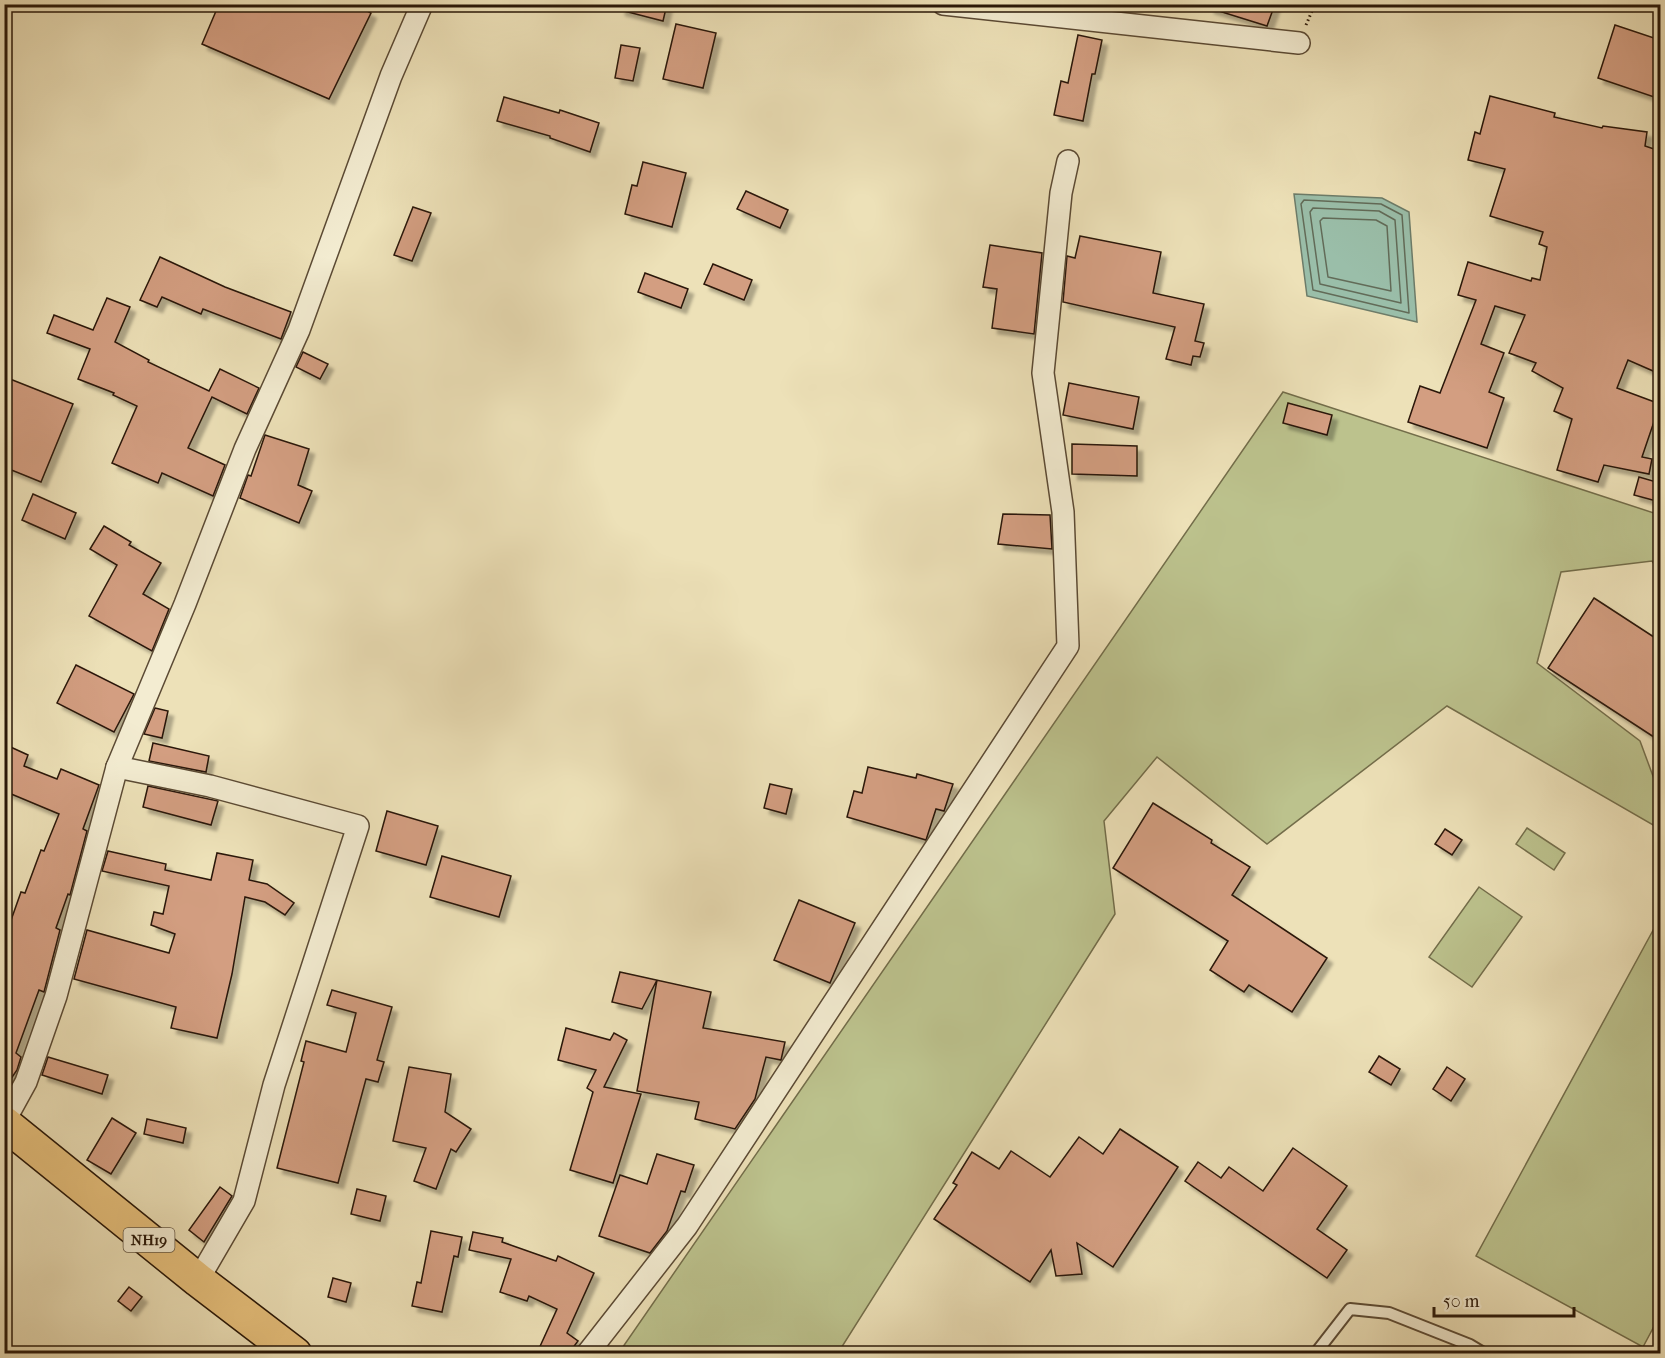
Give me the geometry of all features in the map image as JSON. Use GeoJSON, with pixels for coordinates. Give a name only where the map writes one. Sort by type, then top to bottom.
{"type":"FeatureCollection","features":[{"type":"Feature","properties":{"kind":"highway","name":"NH19"},"geometry":{"type":"LineString","coordinates":[[4,1123],[198,1280],[295,1353]]}},
{"type":"Feature","properties":{"kind":"street"},"geometry":{"type":"LineString","coordinates":[[4,1123],[27,1082],[56,996],[117,767],[185,604],[245,449],[299,330],[391,76],[422,4]]}},
{"type":"Feature","properties":{"kind":"street"},"geometry":{"type":"LineString","coordinates":[[943,4],[1299,43]]}},
{"type":"Feature","properties":{"kind":"street"},"geometry":{"type":"LineString","coordinates":[[587,1353],[687,1226],[1068,646],[1063,512],[1043,374],[1061,193],[1068,161]]}},
{"type":"Feature","properties":{"kind":"street"},"geometry":{"type":"LineString","coordinates":[[117,767],[210,786],[358,826],[274,1085],[244,1201],[198,1280]]}},
{"type":"Feature","properties":{"kind":"lane"},"geometry":{"type":"LineString","coordinates":[[1315,1353],[1350,1309],[1389,1313],[1485,1353]]}},
{"type":"Feature","properties":{"kind":"shaded area"},"geometry":{"type":"Polygon","coordinates":[[[1283,392],[1660,515],[1660,573],[1652,561],[1561,572],[1537,663],[1640,741],[1660,795],[1660,829],[1447,706],[1267,844],[1157,757],[1104,821],[1115,914],[838,1353],[618,1354],[1283,392]]]}},
{"type":"Feature","properties":{"kind":"shaded area"},"geometry":{"type":"Polygon","coordinates":[[[1527,828],[1565,853],[1554,870],[1516,844],[1527,828]]]}},
{"type":"Feature","properties":{"kind":"shaded area"},"geometry":{"type":"Polygon","coordinates":[[[1479,887],[1522,917],[1472,987],[1429,957],[1479,887]]]}},
{"type":"Feature","properties":{"kind":"shaded area"},"geometry":{"type":"Polygon","coordinates":[[[1657,923],[1660,925],[1660,1315],[1643,1347],[1476,1256],[1657,923]]]}},
{"type":"Feature","properties":{"kind":"water"},"geometry":{"type":"Polygon","coordinates":[[[1294,194],[1382,198],[1409,212],[1417,322],[1307,296],[1294,194]]]}},
{"type":"Feature","properties":{"kind":"building"},"geometry":{"type":"Polygon","coordinates":[[[219,4],[354,4],[371,13],[329,99],[202,44],[219,4]]]}},
{"type":"Feature","properties":{"kind":"building"},"geometry":{"type":"Polygon","coordinates":[[[620,4],[667,4],[663,21],[620,10],[620,4]]]}},
{"type":"Feature","properties":{"kind":"building"},"geometry":{"type":"Polygon","coordinates":[[[1209,4],[1275,4],[1267,26],[1209,8],[1209,4]]]}},
{"type":"Feature","properties":{"kind":"building"},"geometry":{"type":"Polygon","coordinates":[[[676,24],[716,33],[703,88],[663,79],[676,24]]]}},
{"type":"Feature","properties":{"kind":"building"},"geometry":{"type":"Polygon","coordinates":[[[1615,25],[1660,40],[1660,99],[1598,78],[1615,25]]]}},
{"type":"Feature","properties":{"kind":"building"},"geometry":{"type":"Polygon","coordinates":[[[1078,35],[1102,40],[1095,74],[1092,74],[1083,121],[1054,115],[1061,81],[1068,83],[1078,35]]]}},
{"type":"Feature","properties":{"kind":"building"},"geometry":{"type":"Polygon","coordinates":[[[621,45],[640,48],[633,81],[615,78],[621,45]]]}},
{"type":"Feature","properties":{"kind":"building"},"geometry":{"type":"Polygon","coordinates":[[[1490,96],[1555,113],[1554,117],[1602,128],[1603,126],[1647,132],[1645,146],[1660,151],[1660,374],[1628,360],[1617,388],[1660,404],[1642,457],[1652,459],[1649,474],[1604,465],[1598,482],[1557,470],[1572,419],[1554,411],[1563,388],[1532,371],[1536,363],[1509,353],[1525,315],[1495,306],[1481,344],[1504,353],[1489,392],[1504,398],[1487,448],[1408,422],[1420,386],[1440,393],[1476,300],[1458,295],[1468,262],[1531,281],[1532,278],[1540,280],[1547,247],[1539,244],[1543,232],[1490,216],[1505,169],[1468,160],[1475,132],[1480,134],[1490,96]]]}},
{"type":"Feature","properties":{"kind":"building"},"geometry":{"type":"Polygon","coordinates":[[[504,97],[559,113],[560,110],[599,123],[590,152],[550,138],[550,136],[497,121],[504,97]]]}},
{"type":"Feature","properties":{"kind":"building"},"geometry":{"type":"Polygon","coordinates":[[[643,162],[686,173],[672,227],[625,214],[632,185],[637,186],[643,162]]]}},
{"type":"Feature","properties":{"kind":"building"},"geometry":{"type":"Polygon","coordinates":[[[746,191],[788,210],[780,228],[737,209],[746,191]]]}},
{"type":"Feature","properties":{"kind":"building"},"geometry":{"type":"Polygon","coordinates":[[[413,207],[431,213],[412,261],[394,255],[413,207]]]}},
{"type":"Feature","properties":{"kind":"building"},"geometry":{"type":"Polygon","coordinates":[[[1080,236],[1161,252],[1153,293],[1204,304],[1195,341],[1204,343],[1200,357],[1193,356],[1191,365],[1166,359],[1175,327],[1063,302],[1067,256],[1075,258],[1080,236]]]}},
{"type":"Feature","properties":{"kind":"building"},"geometry":{"type":"Polygon","coordinates":[[[990,245],[1042,253],[1034,334],[992,328],[997,289],[983,287],[990,245]]]}},
{"type":"Feature","properties":{"kind":"building"},"geometry":{"type":"Polygon","coordinates":[[[160,257],[225,287],[291,312],[281,339],[203,309],[201,314],[162,297],[157,307],[140,300],[160,257]]]}},
{"type":"Feature","properties":{"kind":"building"},"geometry":{"type":"Polygon","coordinates":[[[713,264],[752,280],[744,300],[704,284],[713,264]]]}},
{"type":"Feature","properties":{"kind":"building"},"geometry":{"type":"Polygon","coordinates":[[[645,273],[688,289],[681,308],[638,292],[645,273]]]}},
{"type":"Feature","properties":{"kind":"building"},"geometry":{"type":"Polygon","coordinates":[[[107,298],[130,307],[115,342],[149,360],[148,362],[209,391],[220,369],[259,388],[247,414],[212,397],[188,448],[225,465],[213,496],[162,473],[158,483],[112,463],[137,406],[113,395],[114,393],[78,379],[90,349],[47,333],[54,315],[93,330],[107,298]]]}},
{"type":"Feature","properties":{"kind":"building"},"geometry":{"type":"Polygon","coordinates":[[[303,352],[328,364],[320,379],[296,367],[303,352]]]}},
{"type":"Feature","properties":{"kind":"building"},"geometry":{"type":"Polygon","coordinates":[[[10,379],[73,404],[41,482],[4,467],[4,394],[10,379]]]}},
{"type":"Feature","properties":{"kind":"building"},"geometry":{"type":"Polygon","coordinates":[[[1069,383],[1139,397],[1133,429],[1063,415],[1069,383]]]}},
{"type":"Feature","properties":{"kind":"building"},"geometry":{"type":"Polygon","coordinates":[[[1288,403],[1332,415],[1327,435],[1283,423],[1288,403]]]}},
{"type":"Feature","properties":{"kind":"building"},"geometry":{"type":"Polygon","coordinates":[[[265,435],[309,449],[298,485],[312,491],[299,523],[240,498],[248,475],[251,476],[265,435]]]}},
{"type":"Feature","properties":{"kind":"building"},"geometry":{"type":"Polygon","coordinates":[[[1072,444],[1137,446],[1137,476],[1072,474],[1072,444]]]}},
{"type":"Feature","properties":{"kind":"building"},"geometry":{"type":"Polygon","coordinates":[[[1639,477],[1660,483],[1660,502],[1634,495],[1639,477]]]}},
{"type":"Feature","properties":{"kind":"building"},"geometry":{"type":"Polygon","coordinates":[[[33,494],[76,513],[65,539],[22,520],[33,494]]]}},
{"type":"Feature","properties":{"kind":"building"},"geometry":{"type":"Polygon","coordinates":[[[1003,514],[1050,515],[1052,549],[998,544],[1003,514]]]}},
{"type":"Feature","properties":{"kind":"building"},"geometry":{"type":"Polygon","coordinates":[[[104,526],[131,542],[129,545],[161,563],[143,594],[169,609],[152,651],[89,616],[117,565],[90,549],[104,526]]]}},
{"type":"Feature","properties":{"kind":"building"},"geometry":{"type":"Polygon","coordinates":[[[1594,598],[1660,641],[1660,741],[1548,668],[1594,598]]]}},
{"type":"Feature","properties":{"kind":"building"},"geometry":{"type":"Polygon","coordinates":[[[76,665],[134,694],[114,732],[57,703],[76,665]]]}},
{"type":"Feature","properties":{"kind":"building"},"geometry":{"type":"Polygon","coordinates":[[[155,708],[168,711],[162,738],[144,734],[155,708]]]}},
{"type":"Feature","properties":{"kind":"building"},"geometry":{"type":"Polygon","coordinates":[[[153,743],[209,756],[206,772],[149,761],[153,743]]]}},
{"type":"Feature","properties":{"kind":"building"},"geometry":{"type":"Polygon","coordinates":[[[4,744],[28,755],[24,766],[57,779],[61,769],[99,785],[83,829],[87,831],[70,895],[68,894],[56,928],[60,930],[44,992],[39,990],[16,1053],[21,1057],[17,1070],[4,1089],[4,940],[21,892],[25,893],[41,850],[44,851],[59,814],[4,791],[4,744]]]}},
{"type":"Feature","properties":{"kind":"building"},"geometry":{"type":"Polygon","coordinates":[[[868,767],[916,778],[917,774],[953,784],[944,811],[936,809],[926,840],[847,817],[854,791],[862,793],[868,767]]]}},
{"type":"Feature","properties":{"kind":"building"},"geometry":{"type":"Polygon","coordinates":[[[770,784],[792,789],[786,814],[764,808],[770,784]]]}},
{"type":"Feature","properties":{"kind":"building"},"geometry":{"type":"Polygon","coordinates":[[[148,786],[218,801],[211,825],[143,807],[148,786]]]}},
{"type":"Feature","properties":{"kind":"building"},"geometry":{"type":"Polygon","coordinates":[[[1153,803],[1250,867],[1232,895],[1327,958],[1292,1012],[1249,985],[1244,992],[1210,970],[1228,941],[1113,868],[1153,803]]]}},
{"type":"Feature","properties":{"kind":"building"},"geometry":{"type":"Polygon","coordinates":[[[387,811],[438,826],[426,865],[376,851],[387,811]]]}},
{"type":"Feature","properties":{"kind":"building"},"geometry":{"type":"Polygon","coordinates":[[[1445,829],[1462,840],[1452,855],[1435,844],[1445,829]]]}},
{"type":"Feature","properties":{"kind":"building"},"geometry":{"type":"Polygon","coordinates":[[[108,851],[166,864],[165,870],[211,880],[217,853],[253,860],[249,880],[267,884],[294,903],[285,915],[265,902],[245,897],[232,974],[217,1038],[171,1028],[176,1007],[74,979],[87,930],[169,953],[175,934],[151,925],[154,912],[163,914],[169,886],[102,871],[108,851]]]}},
{"type":"Feature","properties":{"kind":"building"},"geometry":{"type":"Polygon","coordinates":[[[442,856],[511,876],[499,917],[430,897],[442,856]]]}},
{"type":"Feature","properties":{"kind":"building"},"geometry":{"type":"Polygon","coordinates":[[[799,900],[855,923],[830,983],[774,960],[799,900]]]}},
{"type":"Feature","properties":{"kind":"building"},"geometry":{"type":"Polygon","coordinates":[[[620,972],[657,980],[642,1009],[612,1002],[620,972]]]}},
{"type":"Feature","properties":{"kind":"building"},"geometry":{"type":"Polygon","coordinates":[[[657,980],[711,992],[703,1028],[785,1042],[781,1060],[766,1057],[755,1099],[735,1129],[695,1119],[699,1102],[637,1091],[657,980]]]}},
{"type":"Feature","properties":{"kind":"building"},"geometry":{"type":"Polygon","coordinates":[[[332,990],[392,1007],[377,1060],[384,1062],[378,1082],[366,1079],[338,1183],[277,1168],[304,1062],[301,1061],[306,1041],[346,1052],[356,1013],[327,1005],[332,990]]]}},
{"type":"Feature","properties":{"kind":"building"},"geometry":{"type":"Polygon","coordinates":[[[566,1028],[610,1040],[614,1033],[627,1040],[604,1087],[641,1094],[613,1183],[570,1170],[593,1092],[587,1088],[596,1070],[558,1060],[566,1028]]]}},
{"type":"Feature","properties":{"kind":"building"},"geometry":{"type":"Polygon","coordinates":[[[1379,1056],[1400,1069],[1391,1085],[1369,1072],[1379,1056]]]}},
{"type":"Feature","properties":{"kind":"building"},"geometry":{"type":"Polygon","coordinates":[[[48,1057],[108,1075],[102,1094],[42,1075],[48,1057]]]}},
{"type":"Feature","properties":{"kind":"building"},"geometry":{"type":"Polygon","coordinates":[[[409,1067],[451,1074],[445,1112],[471,1129],[456,1152],[451,1149],[436,1189],[414,1181],[426,1148],[393,1141],[409,1067]]]}},
{"type":"Feature","properties":{"kind":"building"},"geometry":{"type":"Polygon","coordinates":[[[1447,1067],[1465,1079],[1451,1101],[1433,1089],[1447,1067]]]}},
{"type":"Feature","properties":{"kind":"building"},"geometry":{"type":"Polygon","coordinates":[[[112,1118],[136,1133],[111,1174],[87,1160],[112,1118]]]}},
{"type":"Feature","properties":{"kind":"building"},"geometry":{"type":"Polygon","coordinates":[[[147,1119],[186,1128],[183,1143],[144,1134],[147,1119]]]}},
{"type":"Feature","properties":{"kind":"building"},"geometry":{"type":"Polygon","coordinates":[[[1120,1129],[1178,1167],[1113,1267],[1077,1243],[1082,1274],[1056,1276],[1051,1250],[1030,1282],[934,1219],[957,1185],[953,1183],[972,1152],[999,1169],[1011,1151],[1050,1177],[1079,1137],[1103,1154],[1120,1129]]]}},
{"type":"Feature","properties":{"kind":"building"},"geometry":{"type":"Polygon","coordinates":[[[1293,1148],[1347,1186],[1317,1229],[1347,1250],[1327,1278],[1185,1181],[1198,1162],[1221,1178],[1229,1167],[1263,1191],[1293,1148]]]}},
{"type":"Feature","properties":{"kind":"building"},"geometry":{"type":"Polygon","coordinates":[[[657,1154],[694,1165],[685,1192],[681,1191],[667,1231],[650,1253],[599,1236],[620,1175],[647,1184],[657,1154]]]}},
{"type":"Feature","properties":{"kind":"building"},"geometry":{"type":"Polygon","coordinates":[[[220,1187],[232,1196],[204,1242],[189,1230],[220,1187]]]}},
{"type":"Feature","properties":{"kind":"building"},"geometry":{"type":"Polygon","coordinates":[[[357,1189],[386,1196],[380,1221],[351,1214],[357,1189]]]}},
{"type":"Feature","properties":{"kind":"building"},"geometry":{"type":"Polygon","coordinates":[[[431,1231],[462,1237],[458,1257],[454,1256],[442,1312],[412,1306],[417,1282],[421,1283],[431,1231]]]}},
{"type":"Feature","properties":{"kind":"building"},"geometry":{"type":"Polygon","coordinates":[[[473,1232],[503,1238],[502,1242],[556,1261],[558,1256],[594,1273],[567,1333],[578,1341],[569,1353],[537,1353],[557,1309],[529,1296],[527,1301],[500,1292],[511,1259],[469,1250],[473,1232]]]}},
{"type":"Feature","properties":{"kind":"building"},"geometry":{"type":"Polygon","coordinates":[[[333,1278],[351,1283],[346,1302],[328,1297],[333,1278]]]}},
{"type":"Feature","properties":{"kind":"building"},"geometry":{"type":"Polygon","coordinates":[[[129,1287],[142,1297],[131,1311],[118,1301],[129,1287]]]}}]}
